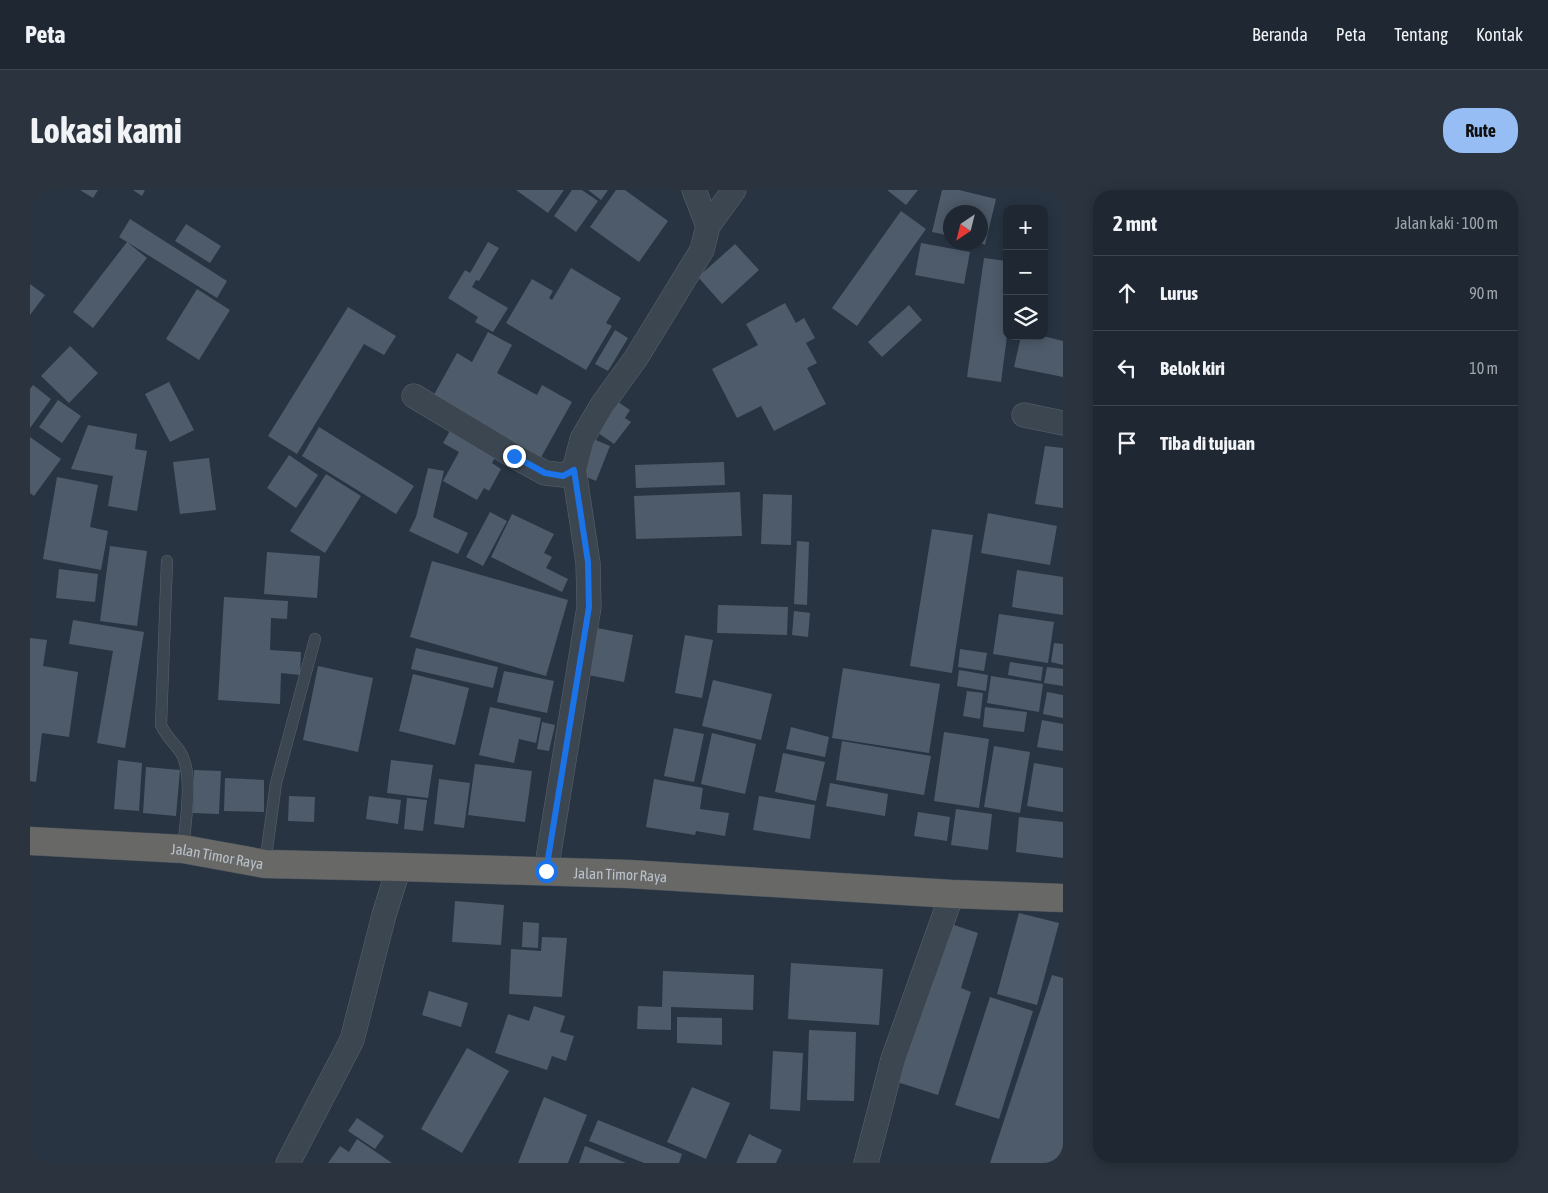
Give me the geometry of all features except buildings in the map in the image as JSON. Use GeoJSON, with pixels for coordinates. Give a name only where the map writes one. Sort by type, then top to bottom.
{"type":"FeatureCollection","features":[{"type":"Feature","properties":{"kind":"highway","name":"Jalan Timor Raya"},"geometry":{"type":"LineString","coordinates":[[30,841],[182,850],[265,864],[629,874],[952,894],[1063,898]]}},
{"type":"Feature","properties":{"kind":"street"},"geometry":{"type":"LineString","coordinates":[[694,190],[708,226]]}},
{"type":"Feature","properties":{"kind":"street"},"geometry":{"type":"LineString","coordinates":[[546,871],[589,607],[588,562],[574,470],[582,439],[602,405],[636,358],[702,250],[708,226],[734,190]]}},
{"type":"Feature","properties":{"kind":"street"},"geometry":{"type":"LineString","coordinates":[[414,396],[545,473],[563,476],[574,470]]}},
{"type":"Feature","properties":{"kind":"street"},"geometry":{"type":"LineString","coordinates":[[1024,415],[1063,423]]}},
{"type":"Feature","properties":{"kind":"street"},"geometry":{"type":"LineString","coordinates":[[288,1163],[352,1040],[384,915],[399,867]]}},
{"type":"Feature","properties":{"kind":"street"},"geometry":{"type":"LineString","coordinates":[[866,1163],[893,1059],[952,894]]}},
{"type":"Feature","properties":{"kind":"lane"},"geometry":{"type":"LineString","coordinates":[[167,561],[161,725],[165,735],[181,753],[187,767],[188,780],[182,850]]}},
{"type":"Feature","properties":{"kind":"lane"},"geometry":{"type":"LineString","coordinates":[[265,864],[276,783],[315,639]]}},
{"type":"Feature","properties":{"kind":"route"},"geometry":{"type":"LineString","coordinates":[[514,456],[545,473],[563,476],[574,470],[588,562],[589,607],[546,871]]}}]}
